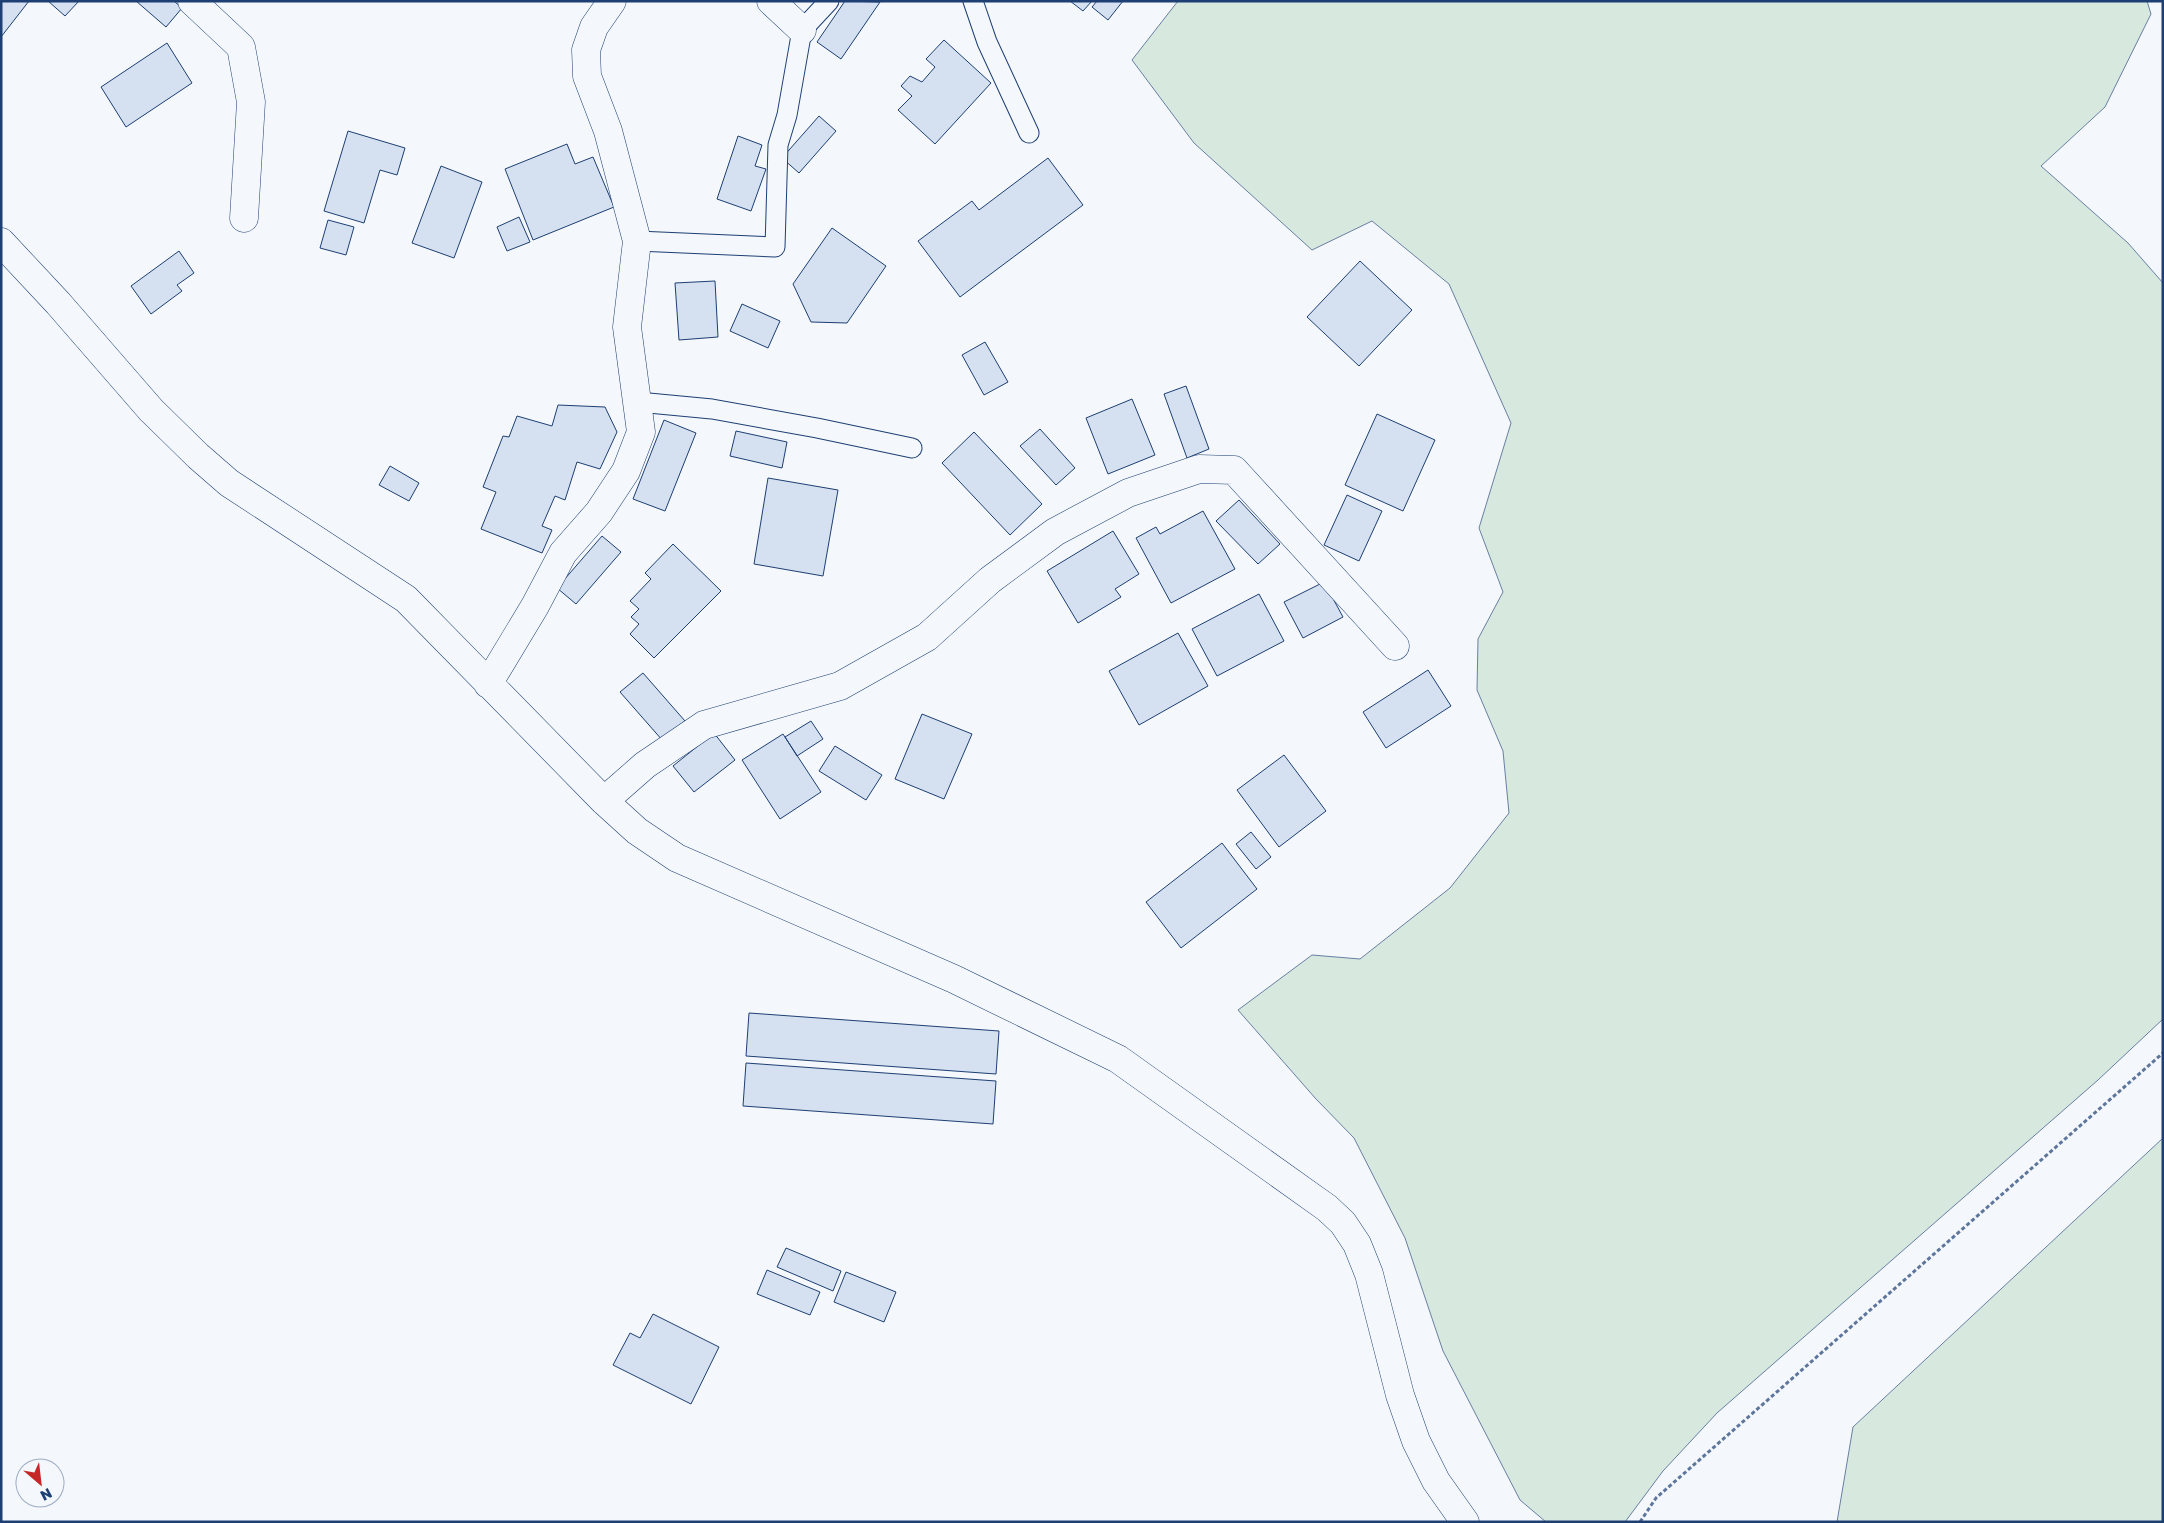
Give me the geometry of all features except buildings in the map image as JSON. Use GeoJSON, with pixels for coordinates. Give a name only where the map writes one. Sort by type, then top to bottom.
{"type":"FeatureCollection","features":[{"type":"Feature","properties":{"kind":"street"},"geometry":{"type":"LineString","coordinates":[[192,1],[241,47],[251,102],[244,218]]}},
{"type":"Feature","properties":{"kind":"street"},"geometry":{"type":"LineString","coordinates":[[488,684],[535,606],[563,553],[599,512],[626,470],[641,432],[628,326],[637,242],[608,130],[587,76],[586,50],[594,27],[612,1]]}},
{"type":"Feature","properties":{"kind":"street"},"geometry":{"type":"LineString","coordinates":[[771,1],[802,30]]}},
{"type":"Feature","properties":{"kind":"street"},"geometry":{"type":"LineString","coordinates":[[1,242],[58,303],[151,410],[198,456],[229,483],[406,599],[488,684],[604,800],[637,830],[677,858],[954,979],[1118,1059],[1327,1208],[1343,1223],[1357,1244],[1369,1274],[1400,1395],[1416,1441],[1436,1481],[1465,1522]]}},
{"type":"Feature","properties":{"kind":"street"},"geometry":{"type":"LineString","coordinates":[[604,800],[645,765],[704,725],[840,686],[927,637],[990,580],[1055,532],[1128,493],[1198,470],[1234,470],[1396,646]]}},
{"type":"Feature","properties":{"kind":"lane"},"geometry":{"type":"LineString","coordinates":[[637,242],[775,247],[778,145],[787,115],[802,30],[829,1]]}},
{"type":"Feature","properties":{"kind":"lane"},"geometry":{"type":"LineString","coordinates":[[973,1],[987,42],[1029,133]]}},
{"type":"Feature","properties":{"kind":"lane"},"geometry":{"type":"LineString","coordinates":[[638,402],[712,409],[912,448]]}},
{"type":"Feature","properties":{"kind":"path"},"geometry":{"type":"LineString","coordinates":[[1640,1522],[1656,1498],[2163,1053]]}},
{"type":"Feature","properties":{"kind":"shaded area"},"geometry":{"type":"Polygon","coordinates":[[[1178,1],[2147,1],[2151,14],[2105,107],[2041,166],[2128,243],[2163,283],[2163,1019],[2098,1080],[1717,1413],[1663,1471],[1625,1522],[1546,1522],[1520,1500],[1443,1351],[1405,1238],[1354,1138],[1316,1099],[1238,1010],[1312,955],[1360,959],[1450,888],[1509,813],[1503,751],[1477,690],[1478,639],[1503,592],[1479,528],[1511,423],[1449,284],[1372,221],[1312,250],[1194,143],[1132,60],[1178,1]]]}},
{"type":"Feature","properties":{"kind":"shaded area"},"geometry":{"type":"Polygon","coordinates":[[[2163,1138],[2163,1522],[1837,1522],[1853,1427],[2163,1138]]]}}]}
